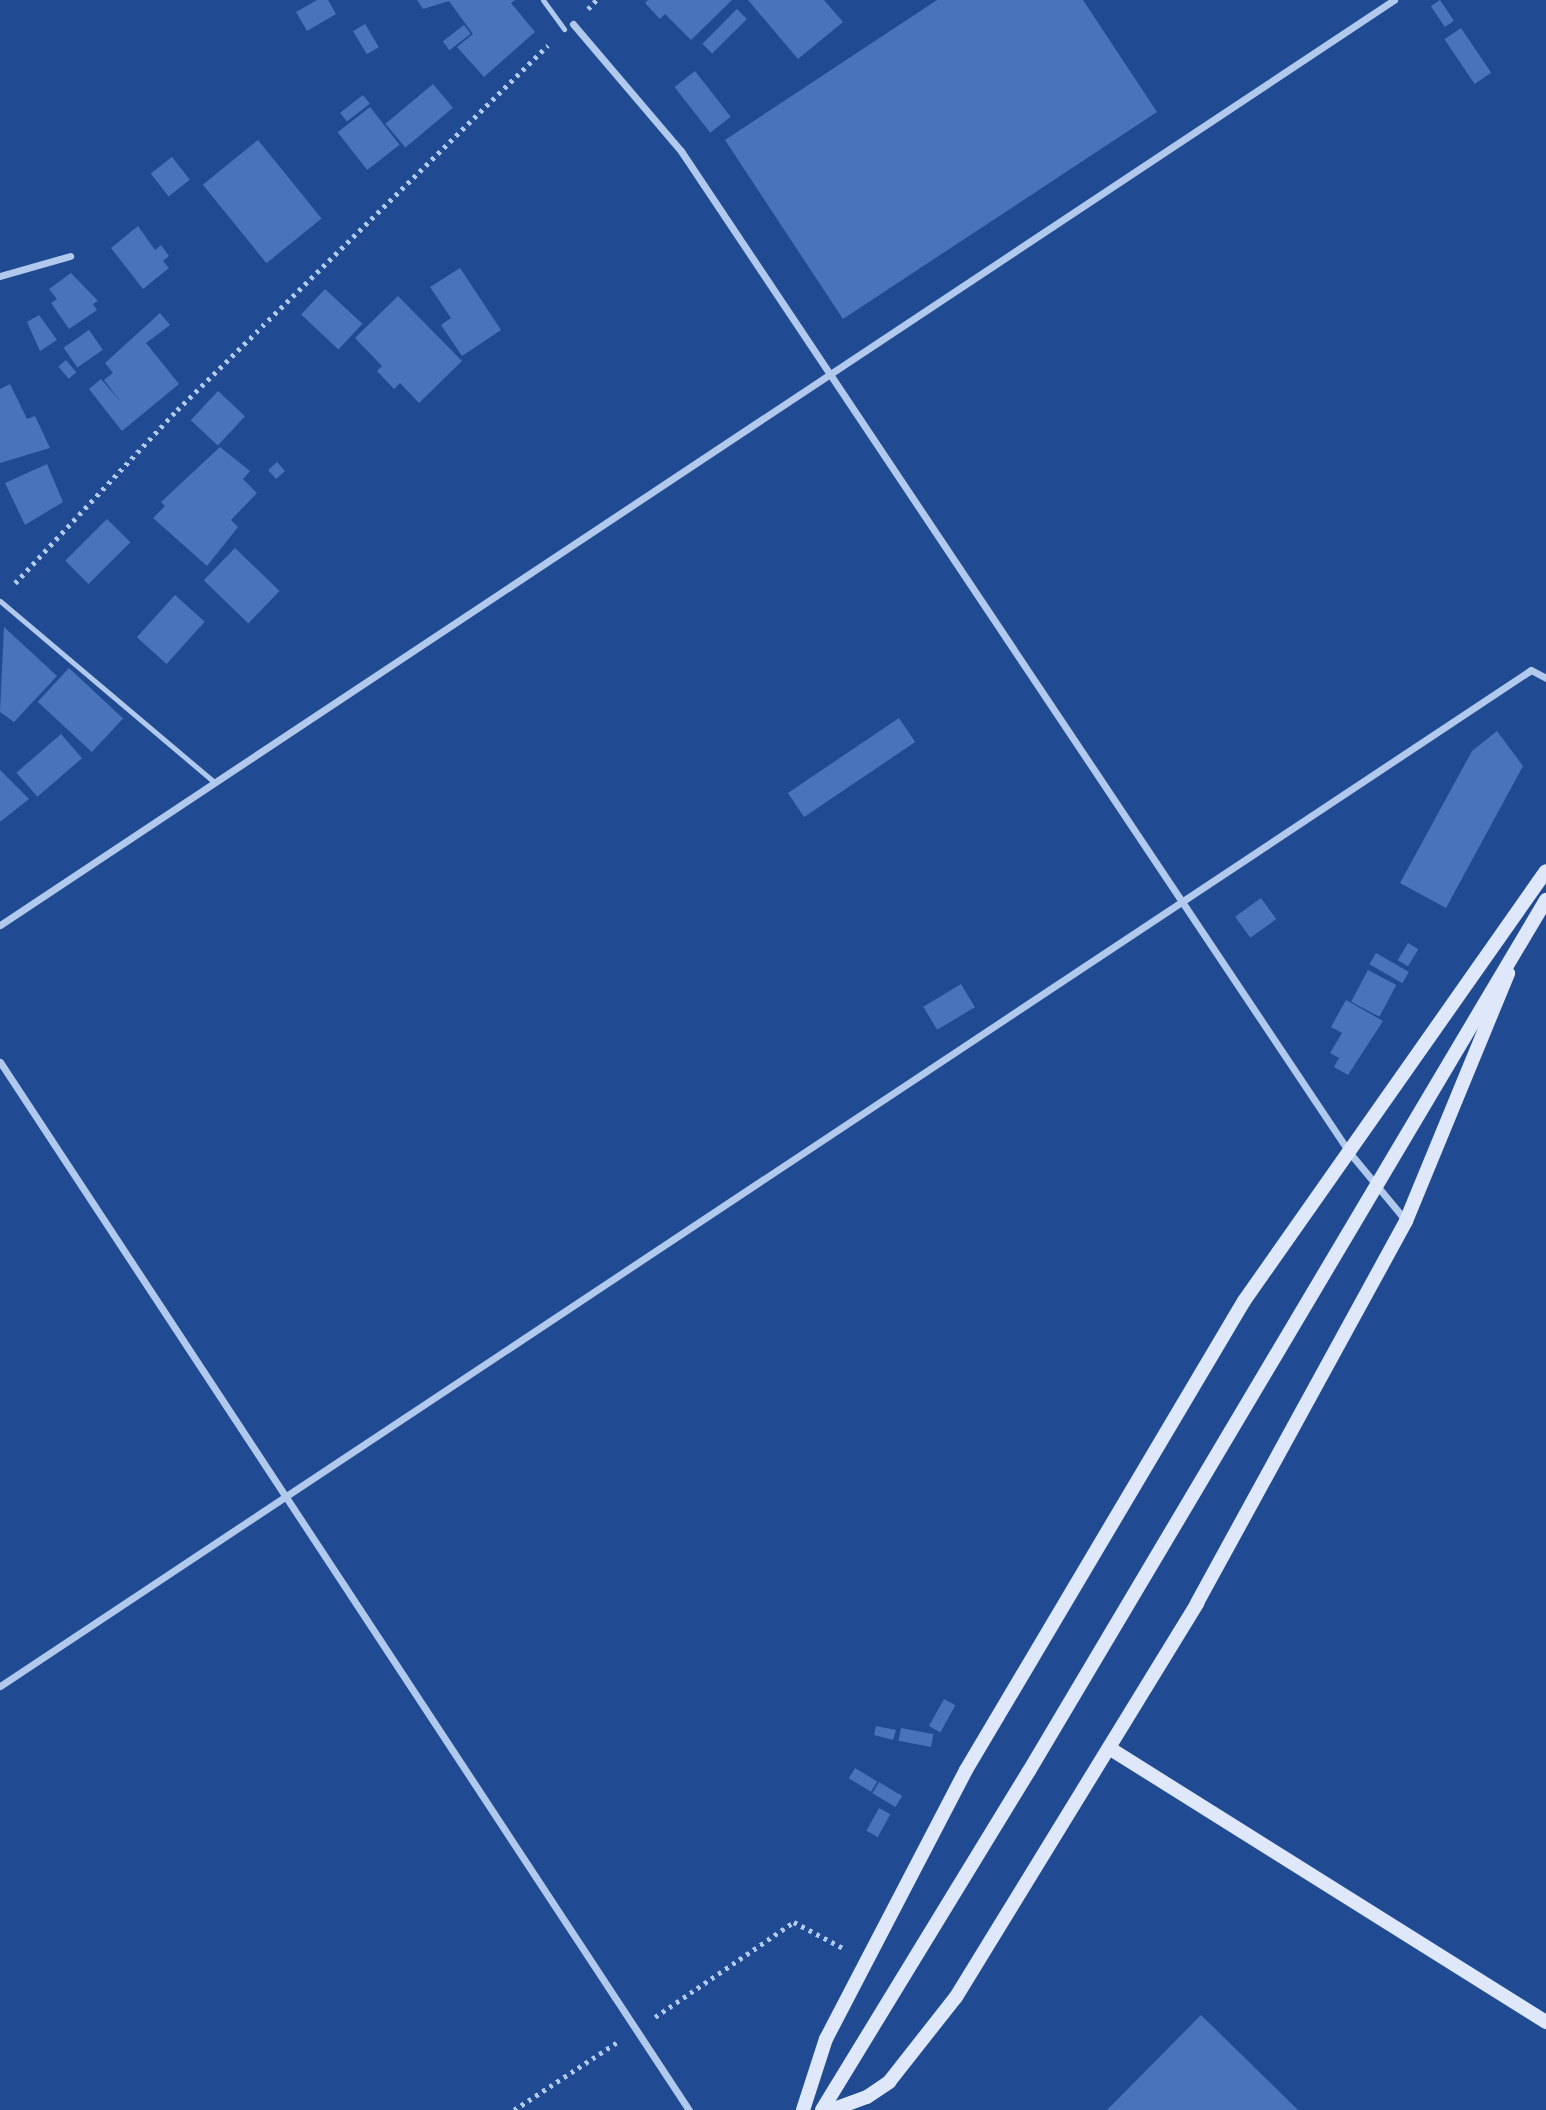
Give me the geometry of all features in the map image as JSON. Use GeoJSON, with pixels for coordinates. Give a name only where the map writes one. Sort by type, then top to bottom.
{"type":"FeatureCollection","features":[{"type":"Feature","properties":{"kind":"street"},"geometry":{"type":"LineString","coordinates":[[0,925],[831,371],[1394,0]]}},
{"type":"Feature","properties":{"kind":"street"},"geometry":{"type":"LineString","coordinates":[[573,24],[681,151],[831,371],[1349,1152],[1406,1221]]}},
{"type":"Feature","properties":{"kind":"street"},"geometry":{"type":"LineString","coordinates":[[0,276],[70,256]]}},
{"type":"Feature","properties":{"kind":"street"},"geometry":{"type":"LineString","coordinates":[[0,1686],[1531,670],[1546,678]]}},
{"type":"Feature","properties":{"kind":"street"},"geometry":{"type":"LineString","coordinates":[[803,2110],[826,2039],[966,1770],[1237,1313],[1546,871]]}},
{"type":"Feature","properties":{"kind":"street"},"geometry":{"type":"LineString","coordinates":[[831,2110],[867,2098],[889,2082],[956,1997],[1197,1603],[1406,1221],[1546,881]]}},
{"type":"Feature","properties":{"kind":"street"},"geometry":{"type":"LineString","coordinates":[[822,2110],[1029,1772],[1546,900]]}},
{"type":"Feature","properties":{"kind":"street"},"geometry":{"type":"LineString","coordinates":[[0,1062],[289,1496],[634,2031],[688,2110]]}},
{"type":"Feature","properties":{"kind":"street"},"geometry":{"type":"LineString","coordinates":[[1109,1748],[1546,2022]]}},
{"type":"Feature","properties":{"kind":"lane"},"geometry":{"type":"LineString","coordinates":[[543,0],[564,29]]}},
{"type":"Feature","properties":{"kind":"lane"},"geometry":{"type":"LineString","coordinates":[[0,601],[214,782]]}},
{"type":"Feature","properties":{"kind":"path"},"geometry":{"type":"LineString","coordinates":[[573,24],[596,0]]}},
{"type":"Feature","properties":{"kind":"path"},"geometry":{"type":"LineString","coordinates":[[9,589],[177,410],[564,29]]}},
{"type":"Feature","properties":{"kind":"path"},"geometry":{"type":"LineString","coordinates":[[514,2110],[794,1922],[866,1960]]}},
{"type":"Feature","properties":{"kind":"building"},"geometry":{"type":"Polygon","coordinates":[[[317,0],[328,0],[336,14],[307,31],[296,12],[317,0]]]}},
{"type":"Feature","properties":{"kind":"building"},"geometry":{"type":"Polygon","coordinates":[[[417,0],[515,0],[511,3],[535,32],[484,77],[457,47],[473,34],[449,1],[423,9],[417,0]]]}},
{"type":"Feature","properties":{"kind":"building"},"geometry":{"type":"Polygon","coordinates":[[[648,0],[732,0],[691,40],[665,14],[660,19],[645,3],[648,0]]]}},
{"type":"Feature","properties":{"kind":"building"},"geometry":{"type":"Polygon","coordinates":[[[748,0],[824,0],[843,22],[798,59],[748,0]]]}},
{"type":"Feature","properties":{"kind":"building"},"geometry":{"type":"Polygon","coordinates":[[[937,0],[1083,0],[1157,112],[843,319],[725,140],[937,0]]]}},
{"type":"Feature","properties":{"kind":"building"},"geometry":{"type":"Polygon","coordinates":[[[1440,0],[1454,21],[1445,27],[1431,6],[1440,0]]]}},
{"type":"Feature","properties":{"kind":"building"},"geometry":{"type":"Polygon","coordinates":[[[737,9],[747,19],[712,54],[702,44],[737,9]]]}},
{"type":"Feature","properties":{"kind":"building"},"geometry":{"type":"Polygon","coordinates":[[[365,24],[379,47],[367,54],[353,31],[365,24]]]}},
{"type":"Feature","properties":{"kind":"building"},"geometry":{"type":"Polygon","coordinates":[[[464,25],[471,34],[449,50],[443,42],[464,25]]]}},
{"type":"Feature","properties":{"kind":"building"},"geometry":{"type":"Polygon","coordinates":[[[1461,28],[1491,73],[1475,84],[1444,39],[1461,28]]]}},
{"type":"Feature","properties":{"kind":"building"},"geometry":{"type":"Polygon","coordinates":[[[695,71],[731,117],[710,133],[675,87],[695,71]]]}},
{"type":"Feature","properties":{"kind":"building"},"geometry":{"type":"Polygon","coordinates":[[[433,84],[453,108],[405,148],[386,124],[433,84]]]}},
{"type":"Feature","properties":{"kind":"building"},"geometry":{"type":"Polygon","coordinates":[[[363,95],[370,104],[347,122],[340,113],[363,95]]]}},
{"type":"Feature","properties":{"kind":"building"},"geometry":{"type":"Polygon","coordinates":[[[370,107],[400,145],[367,170],[338,132],[370,107]]]}},
{"type":"Feature","properties":{"kind":"building"},"geometry":{"type":"Polygon","coordinates":[[[258,140],[322,218],[266,263],[203,185],[258,140]]]}},
{"type":"Feature","properties":{"kind":"building"},"geometry":{"type":"Polygon","coordinates":[[[172,157],[190,180],[169,196],[151,174],[172,157]]]}},
{"type":"Feature","properties":{"kind":"building"},"geometry":{"type":"Polygon","coordinates":[[[138,226],[155,250],[161,245],[169,256],[163,261],[169,268],[143,289],[111,248],[138,226]]]}},
{"type":"Feature","properties":{"kind":"building"},"geometry":{"type":"Polygon","coordinates":[[[460,268],[501,330],[462,356],[441,325],[451,318],[430,287],[460,268]]]}},
{"type":"Feature","properties":{"kind":"building"},"geometry":{"type":"Polygon","coordinates":[[[71,273],[98,301],[93,304],[97,310],[69,329],[51,303],[57,299],[49,289],[71,273]]]}},
{"type":"Feature","properties":{"kind":"building"},"geometry":{"type":"Polygon","coordinates":[[[325,289],[362,324],[338,349],[301,315],[325,289]]]}},
{"type":"Feature","properties":{"kind":"building"},"geometry":{"type":"Polygon","coordinates":[[[398,296],[462,361],[419,403],[400,383],[394,389],[377,371],[382,366],[355,338],[398,296]]]}},
{"type":"Feature","properties":{"kind":"building"},"geometry":{"type":"Polygon","coordinates":[[[160,313],[170,325],[146,343],[179,384],[122,431],[89,389],[101,379],[121,402],[104,380],[113,373],[105,363],[160,313]]]}},
{"type":"Feature","properties":{"kind":"building"},"geometry":{"type":"Polygon","coordinates":[[[39,315],[57,340],[40,351],[27,322],[39,315]]]}},
{"type":"Feature","properties":{"kind":"building"},"geometry":{"type":"Polygon","coordinates":[[[89,330],[103,350],[77,367],[64,348],[89,330]]]}},
{"type":"Feature","properties":{"kind":"building"},"geometry":{"type":"Polygon","coordinates":[[[66,360],[76,372],[69,379],[58,366],[66,360]]]}},
{"type":"Feature","properties":{"kind":"building"},"geometry":{"type":"Polygon","coordinates":[[[10,384],[27,419],[35,416],[50,448],[0,463],[0,389],[10,384]]]}},
{"type":"Feature","properties":{"kind":"building"},"geometry":{"type":"Polygon","coordinates":[[[218,391],[245,416],[218,445],[191,420],[218,391]]]}},
{"type":"Feature","properties":{"kind":"building"},"geometry":{"type":"Polygon","coordinates":[[[220,447],[250,471],[243,479],[257,493],[231,520],[238,527],[207,566],[153,518],[165,506],[161,502],[220,447]]]}},
{"type":"Feature","properties":{"kind":"building"},"geometry":{"type":"Polygon","coordinates":[[[277,462],[285,471],[276,479],[268,470],[277,462]]]}},
{"type":"Feature","properties":{"kind":"building"},"geometry":{"type":"Polygon","coordinates":[[[47,464],[63,502],[25,525],[5,483],[47,464]]]}},
{"type":"Feature","properties":{"kind":"building"},"geometry":{"type":"Polygon","coordinates":[[[107,519],[130,542],[89,584],[65,561],[107,519]]]}},
{"type":"Feature","properties":{"kind":"building"},"geometry":{"type":"Polygon","coordinates":[[[235,548],[280,591],[248,623],[204,580],[235,548]]]}},
{"type":"Feature","properties":{"kind":"building"},"geometry":{"type":"Polygon","coordinates":[[[175,595],[205,622],[167,664],[137,637],[175,595]]]}},
{"type":"Feature","properties":{"kind":"building"},"geometry":{"type":"Polygon","coordinates":[[[4,627],[57,676],[14,722],[0,712],[4,627]]]}},
{"type":"Feature","properties":{"kind":"building"},"geometry":{"type":"Polygon","coordinates":[[[69,668],[123,718],[92,752],[38,702],[69,668]]]}},
{"type":"Feature","properties":{"kind":"building"},"geometry":{"type":"Polygon","coordinates":[[[899,718],[915,742],[804,817],[788,793],[899,718]]]}},
{"type":"Feature","properties":{"kind":"building"},"geometry":{"type":"Polygon","coordinates":[[[1497,731],[1523,766],[1446,908],[1400,883],[1472,751],[1497,731]]]}},
{"type":"Feature","properties":{"kind":"building"},"geometry":{"type":"Polygon","coordinates":[[[61,734],[82,758],[37,797],[16,773],[61,734]]]}},
{"type":"Feature","properties":{"kind":"building"},"geometry":{"type":"Polygon","coordinates":[[[0,770],[29,799],[0,822],[0,770]]]}},
{"type":"Feature","properties":{"kind":"building"},"geometry":{"type":"Polygon","coordinates":[[[1261,898],[1276,919],[1250,938],[1235,917],[1261,898]]]}},
{"type":"Feature","properties":{"kind":"building"},"geometry":{"type":"Polygon","coordinates":[[[1408,943],[1418,949],[1408,966],[1398,960],[1408,943]]]}},
{"type":"Feature","properties":{"kind":"building"},"geometry":{"type":"Polygon","coordinates":[[[1376,953],[1409,972],[1402,983],[1370,964],[1376,953]]]}},
{"type":"Feature","properties":{"kind":"building"},"geometry":{"type":"Polygon","coordinates":[[[1368,970],[1396,985],[1379,1017],[1351,1002],[1368,970]]]}},
{"type":"Feature","properties":{"kind":"building"},"geometry":{"type":"Polygon","coordinates":[[[961,984],[975,1007],[937,1030],[923,1007],[961,984]]]}},
{"type":"Feature","properties":{"kind":"building"},"geometry":{"type":"Polygon","coordinates":[[[1346,1000],[1383,1021],[1348,1075],[1334,1067],[1339,1058],[1330,1053],[1342,1033],[1331,1027],[1346,1000]]]}},
{"type":"Feature","properties":{"kind":"building"},"geometry":{"type":"Polygon","coordinates":[[[944,1699],[955,1705],[940,1732],[929,1726],[944,1699]]]}},
{"type":"Feature","properties":{"kind":"building"},"geometry":{"type":"Polygon","coordinates":[[[876,1726],[896,1730],[893,1740],[874,1735],[876,1726]]]}},
{"type":"Feature","properties":{"kind":"building"},"geometry":{"type":"Polygon","coordinates":[[[901,1728],[933,1734],[931,1747],[899,1741],[901,1728]]]}},
{"type":"Feature","properties":{"kind":"building"},"geometry":{"type":"Polygon","coordinates":[[[855,1768],[877,1781],[871,1792],[849,1778],[855,1768]]]}},
{"type":"Feature","properties":{"kind":"building"},"geometry":{"type":"Polygon","coordinates":[[[879,1782],[902,1796],[895,1807],[872,1793],[879,1782]]]}},
{"type":"Feature","properties":{"kind":"building"},"geometry":{"type":"Polygon","coordinates":[[[879,1808],[890,1814],[878,1837],[866,1831],[879,1808]]]}},
{"type":"Feature","properties":{"kind":"building"},"geometry":{"type":"Polygon","coordinates":[[[1201,2015],[1298,2110],[1107,2110],[1201,2015]]]}}]}
